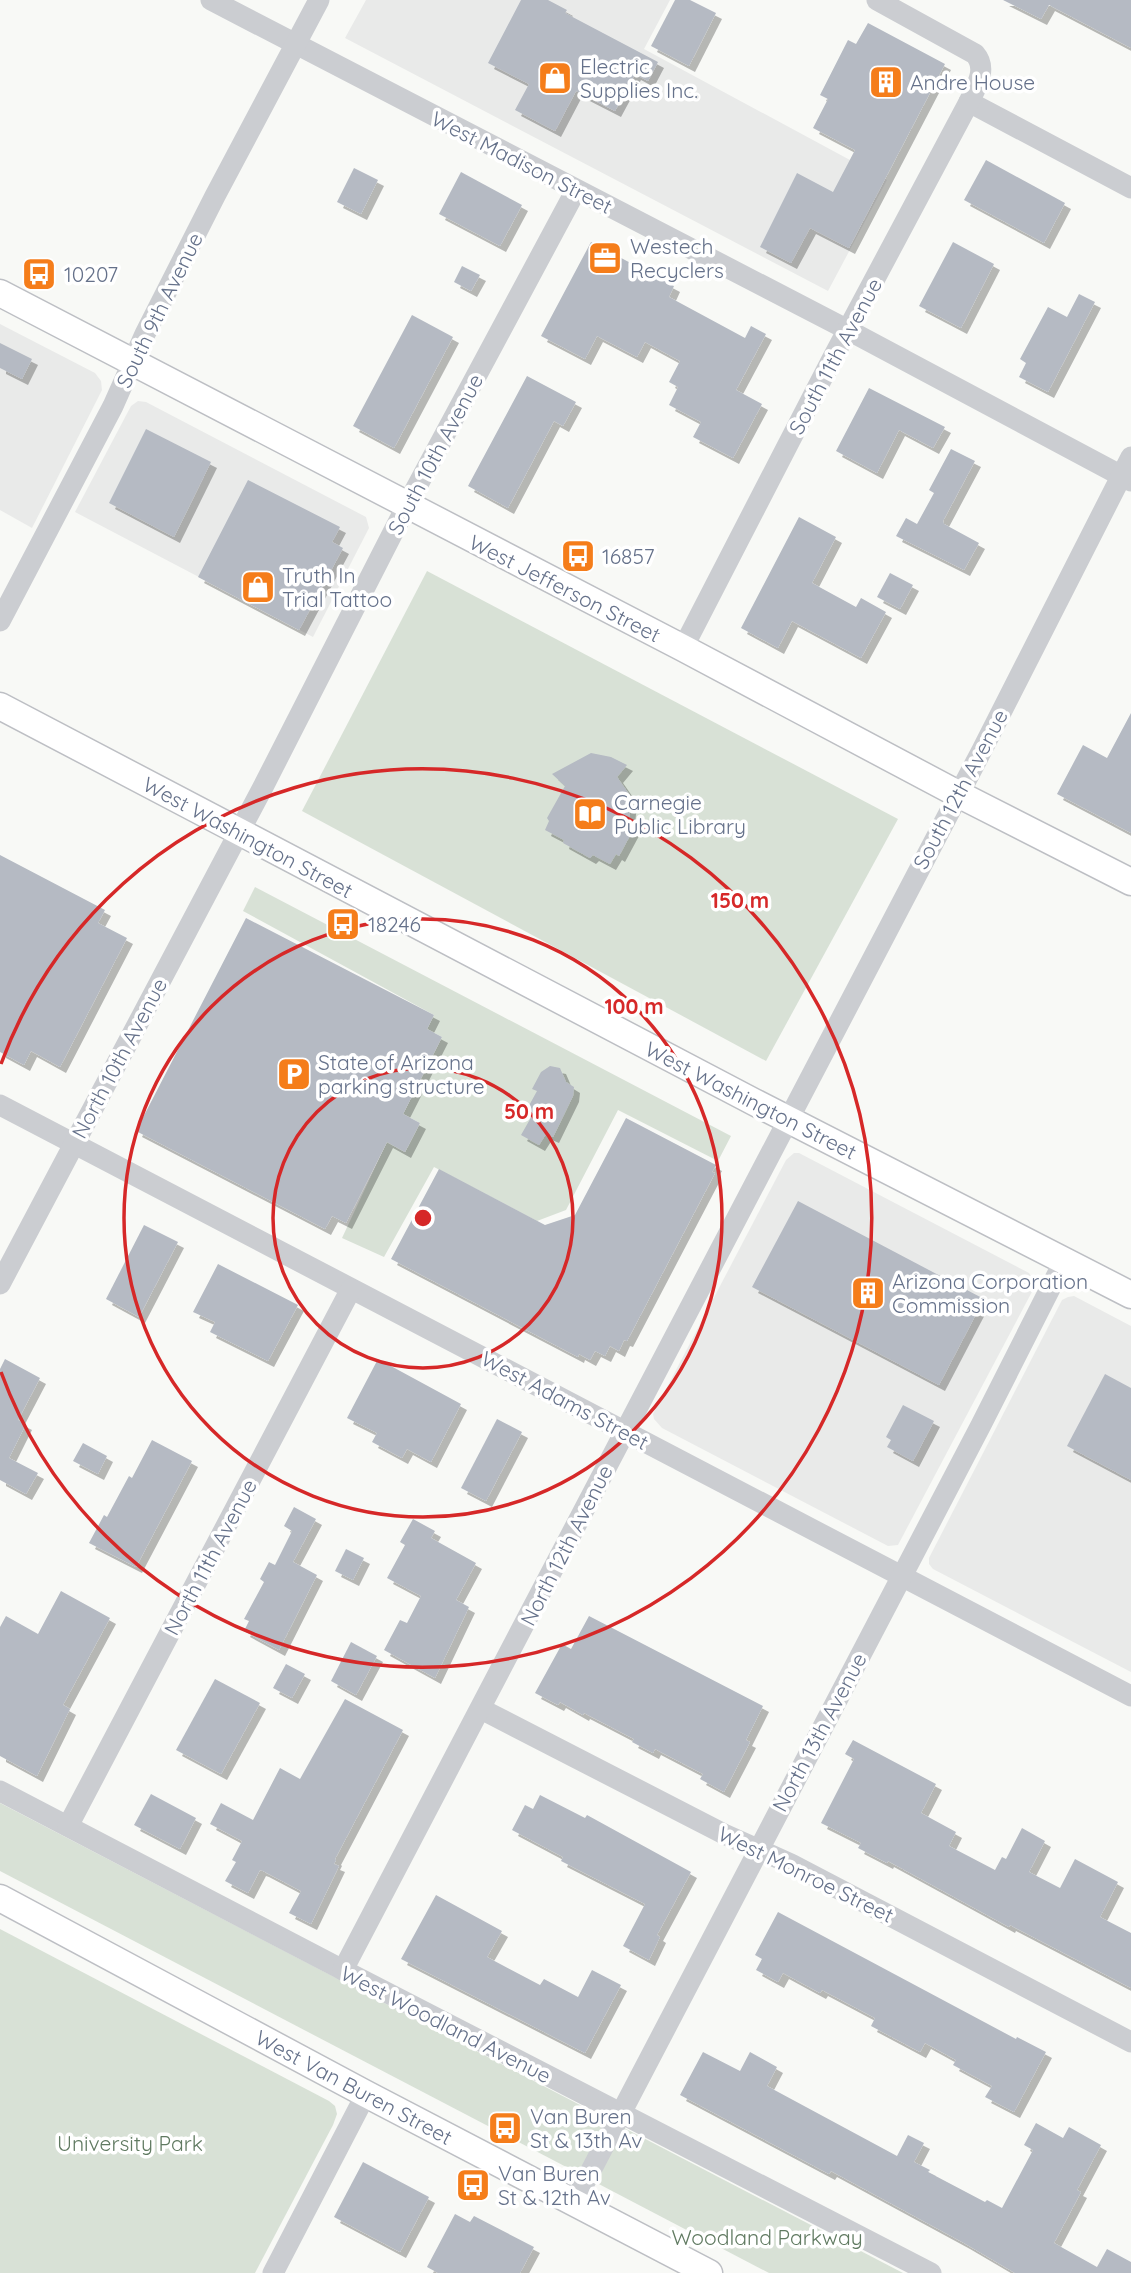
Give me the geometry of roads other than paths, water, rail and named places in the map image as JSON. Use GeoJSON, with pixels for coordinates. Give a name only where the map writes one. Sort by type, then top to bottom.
{"type":"FeatureCollection","features":[{"type":"Feature","properties":{"kind":"main road","name":"West Jefferson Street"},"geometry":{"type":"LineString","coordinates":[[0,293],[1131,882]]}},
{"type":"Feature","properties":{"kind":"main road","name":"West Washington Street"},"geometry":{"type":"LineString","coordinates":[[0,706],[788,1120],[1131,1295]]}},
{"type":"Feature","properties":{"kind":"main road","name":"West Van Buren Street"},"geometry":{"type":"LineString","coordinates":[[0,1898],[366,2094],[709,2273]]}},
{"type":"Feature","properties":{"kind":"street","name":"West Madison Street"},"geometry":{"type":"LineString","coordinates":[[211,0],[848,330],[1126,479]]}},
{"type":"Feature","properties":{"kind":"street","name":"South 9th Avenue"},"geometry":{"type":"LineString","coordinates":[[0,621],[113,406],[215,196],[319,0]]}},
{"type":"Feature","properties":{"kind":"street","name":"South 11th Avenue"},"geometry":{"type":"LineString","coordinates":[[683,648],[969,102],[981,74],[981,63],[967,48],[877,0]]}},
{"type":"Feature","properties":{"kind":"street"},"geometry":{"type":"LineString","coordinates":[[969,102],[1131,188]]}},
{"type":"Feature","properties":{"kind":"street","name":"South 10th Avenue"},"geometry":{"type":"LineString","coordinates":[[239,833],[407,505],[576,190]]}},
{"type":"Feature","properties":{"kind":"street","name":"South 12th Avenue"},"geometry":{"type":"LineString","coordinates":[[788,1120],[1126,479],[1131,457]]}},
{"type":"Feature","properties":{"kind":"street","name":"North 10th Avenue"},"geometry":{"type":"LineString","coordinates":[[0,1284],[239,833]]}},
{"type":"Feature","properties":{"kind":"street","name":"West Adams Street"},"geometry":{"type":"LineString","coordinates":[[0,1105],[1131,1696]]}},
{"type":"Feature","properties":{"kind":"street","name":"North 12th Avenue"},"geometry":{"type":"LineString","coordinates":[[343,1970],[788,1120]]}},
{"type":"Feature","properties":{"kind":"street","name":"North 13th Avenue"},"geometry":{"type":"LineString","coordinates":[[574,2203],[1064,1261]]}},
{"type":"Feature","properties":{"kind":"street","name":"North 11th Avenue"},"geometry":{"type":"LineString","coordinates":[[68,1826],[351,1289]]}},
{"type":"Feature","properties":{"kind":"street","name":"West Monroe Street"},"geometry":{"type":"LineString","coordinates":[[481,1709],[724,1834],[803,1870],[1131,2042]]}},
{"type":"Feature","properties":{"kind":"street","name":"West Woodland Avenue"},"geometry":{"type":"LineString","coordinates":[[0,1791],[931,2273]]}},
{"type":"Feature","properties":{"kind":"street"},"geometry":{"type":"LineString","coordinates":[[273,2273],[366,2094]]}},
{"type":"Feature","properties":{"kind":"place","name":"Electric Supplies Inc."},"geometry":{"type":"Point","coordinates":[555,78]}},
{"type":"Feature","properties":{"kind":"place","name":"Andre House"},"geometry":{"type":"Point","coordinates":[886,82]}},
{"type":"Feature","properties":{"kind":"place","name":"Westech Recyclers"},"geometry":{"type":"Point","coordinates":[605,258]}},
{"type":"Feature","properties":{"kind":"place","name":"10207"},"geometry":{"type":"Point","coordinates":[39,274]}},
{"type":"Feature","properties":{"kind":"place","name":"16857"},"geometry":{"type":"Point","coordinates":[578,556]}},
{"type":"Feature","properties":{"kind":"place","name":"Truth In Trial Tattoo"},"geometry":{"type":"Point","coordinates":[258,587]}},
{"type":"Feature","properties":{"kind":"place","name":"Carnegie Public Library"},"geometry":{"type":"Point","coordinates":[590,814]}},
{"type":"Feature","properties":{"kind":"place","name":"18246"},"geometry":{"type":"Point","coordinates":[343,924]}},
{"type":"Feature","properties":{"kind":"place","name":"State of Arizona parking structure"},"geometry":{"type":"Point","coordinates":[294,1074]}},
{"type":"Feature","properties":{"kind":"place","name":"Arizona Corporation Commission"},"geometry":{"type":"Point","coordinates":[868,1293]}},
{"type":"Feature","properties":{"kind":"place","name":"Van Buren St & 13th Av"},"geometry":{"type":"Point","coordinates":[505,2128]}},
{"type":"Feature","properties":{"kind":"place","name":"Van Buren St & 12th Av"},"geometry":{"type":"Point","coordinates":[473,2185]}},
{"type":"Feature","properties":{"kind":"park label","name":"University Park"},"geometry":{"type":"Point","coordinates":[130,2143]}},
{"type":"Feature","properties":{"kind":"park label","name":"Woodland Parkway"},"geometry":{"type":"Point","coordinates":[767,2237]}}]}
